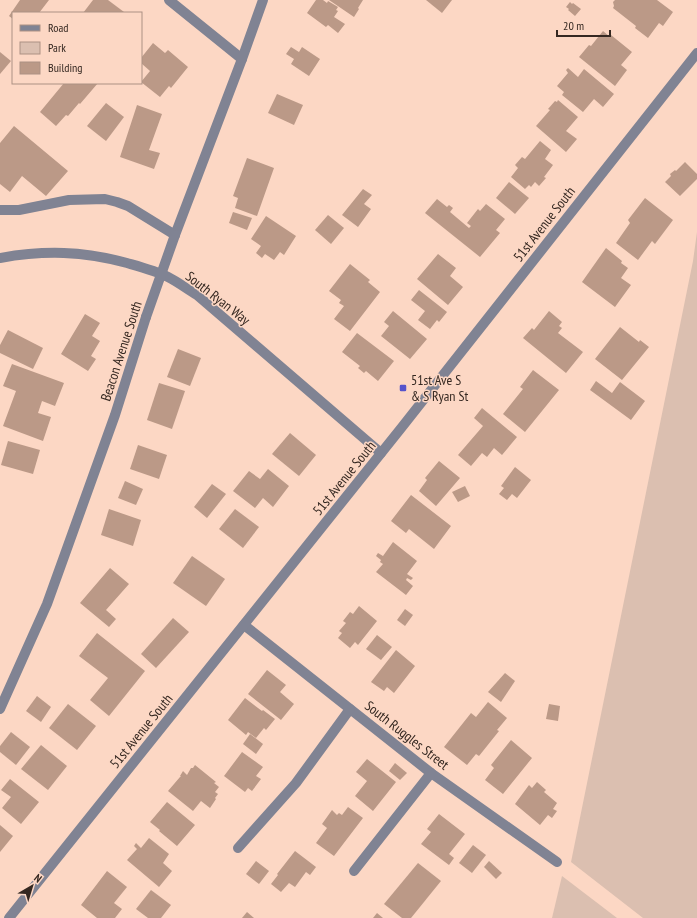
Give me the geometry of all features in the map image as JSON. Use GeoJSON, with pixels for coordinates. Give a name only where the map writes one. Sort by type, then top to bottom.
{"type":"FeatureCollection","features":[{"type":"Feature","properties":{"kind":"street"},"geometry":{"type":"LineString","coordinates":[[169,0],[242,59]]}},
{"type":"Feature","properties":{"kind":"street","name":"Beacon Avenue South"},"geometry":{"type":"LineString","coordinates":[[0,709],[47,604],[115,415],[146,317],[175,235],[263,0]]}},
{"type":"Feature","properties":{"kind":"street","name":"51st Avenue South"},"geometry":{"type":"LineString","coordinates":[[9,918],[381,453],[697,53]]}},
{"type":"Feature","properties":{"kind":"street"},"geometry":{"type":"LineString","coordinates":[[0,210],[19,210],[69,200],[105,199],[128,206],[175,235]]}},
{"type":"Feature","properties":{"kind":"street","name":"South Ryan Way"},"geometry":{"type":"LineString","coordinates":[[0,258],[50,252],[85,254],[141,267],[168,277],[197,295],[381,453]]}},
{"type":"Feature","properties":{"kind":"street","name":"South Ruggles Street"},"geometry":{"type":"LineString","coordinates":[[244,625],[432,772],[557,862]]}},
{"type":"Feature","properties":{"kind":"street"},"geometry":{"type":"LineString","coordinates":[[238,848],[296,783],[350,709]]}},
{"type":"Feature","properties":{"kind":"street"},"geometry":{"type":"LineString","coordinates":[[354,871],[432,772]]}},
{"type":"Feature","properties":{"kind":"green space"},"geometry":{"type":"Polygon","coordinates":[[[697,232],[697,918],[643,918],[571,862],[693,261],[697,232]]]}},
{"type":"Feature","properties":{"kind":"green space"},"geometry":{"type":"Polygon","coordinates":[[[562,876],[617,918],[552,918],[562,876]]]}},
{"type":"Feature","properties":{"kind":"building"},"geometry":{"type":"Polygon","coordinates":[[[20,0],[49,0],[40,12],[12,12],[12,18],[9,16],[20,0]]]}},
{"type":"Feature","properties":{"kind":"building"},"geometry":{"type":"Polygon","coordinates":[[[93,0],[108,0],[124,12],[84,12],[93,0]]]}},
{"type":"Feature","properties":{"kind":"building"},"geometry":{"type":"Polygon","coordinates":[[[316,0],[323,0],[327,3],[328,1],[338,7],[336,10],[338,11],[334,17],[345,24],[338,33],[328,25],[326,27],[307,13],[316,0]]]}},
{"type":"Feature","properties":{"kind":"building"},"geometry":{"type":"Polygon","coordinates":[[[329,0],[363,0],[354,17],[329,0]]]}},
{"type":"Feature","properties":{"kind":"building"},"geometry":{"type":"Polygon","coordinates":[[[426,0],[452,0],[442,13],[426,0]]]}},
{"type":"Feature","properties":{"kind":"building"},"geometry":{"type":"Polygon","coordinates":[[[615,0],[657,0],[673,12],[663,26],[659,23],[648,38],[635,28],[636,26],[613,8],[613,2],[615,0]]]}},
{"type":"Feature","properties":{"kind":"building"},"geometry":{"type":"Polygon","coordinates":[[[570,2],[581,9],[575,16],[566,7],[570,2]]]}},
{"type":"Feature","properties":{"kind":"building"},"geometry":{"type":"Polygon","coordinates":[[[603,31],[610,37],[611,35],[632,52],[621,65],[627,70],[615,86],[579,57],[589,45],[591,46],[603,31]]]}},
{"type":"Feature","properties":{"kind":"building"},"geometry":{"type":"Polygon","coordinates":[[[153,43],[165,53],[168,50],[188,67],[171,88],[169,86],[160,97],[142,83],[150,71],[142,64],[142,57],[153,43]]]}},
{"type":"Feature","properties":{"kind":"building"},"geometry":{"type":"Polygon","coordinates":[[[291,47],[299,52],[302,47],[320,59],[309,76],[291,64],[294,59],[286,54],[291,47]]]}},
{"type":"Feature","properties":{"kind":"building"},"geometry":{"type":"Polygon","coordinates":[[[0,52],[11,61],[0,74],[0,52]]]}},
{"type":"Feature","properties":{"kind":"building"},"geometry":{"type":"Polygon","coordinates":[[[568,68],[578,77],[584,69],[614,94],[603,107],[594,99],[583,112],[562,95],[564,92],[557,86],[568,73],[566,70],[568,68]]]}},
{"type":"Feature","properties":{"kind":"building"},"geometry":{"type":"Polygon","coordinates":[[[63,84],[97,84],[80,104],[79,103],[68,116],[66,115],[56,126],[40,112],[63,84]]]}},
{"type":"Feature","properties":{"kind":"building"},"geometry":{"type":"Polygon","coordinates":[[[277,94],[303,105],[294,125],[268,113],[277,94]]]}},
{"type":"Feature","properties":{"kind":"building"},"geometry":{"type":"Polygon","coordinates":[[[558,100],[578,117],[566,131],[577,139],[566,152],[536,126],[550,110],[548,109],[555,101],[557,102],[558,100]]]}},
{"type":"Feature","properties":{"kind":"building"},"geometry":{"type":"Polygon","coordinates":[[[106,103],[124,117],[106,141],[87,126],[106,103]]]}},
{"type":"Feature","properties":{"kind":"building"},"geometry":{"type":"Polygon","coordinates":[[[137,105],[162,114],[149,150],[160,153],[154,169],[120,157],[137,105]]]}},
{"type":"Feature","properties":{"kind":"building"},"geometry":{"type":"Polygon","coordinates":[[[14,126],[68,171],[46,196],[22,176],[10,192],[0,184],[0,143],[14,126]]]}},
{"type":"Feature","properties":{"kind":"building"},"geometry":{"type":"Polygon","coordinates":[[[540,141],[551,150],[545,159],[553,165],[544,177],[546,178],[539,186],[535,182],[531,187],[529,185],[525,189],[511,177],[518,168],[515,165],[522,157],[525,159],[540,141]]]}},
{"type":"Feature","properties":{"kind":"building"},"geometry":{"type":"Polygon","coordinates":[[[247,158],[274,168],[257,216],[235,208],[238,198],[233,196],[247,158]]]}},
{"type":"Feature","properties":{"kind":"building"},"geometry":{"type":"Polygon","coordinates":[[[685,162],[697,174],[697,179],[680,196],[665,182],[671,176],[670,174],[675,170],[676,171],[685,162]]]}},
{"type":"Feature","properties":{"kind":"building"},"geometry":{"type":"Polygon","coordinates":[[[509,182],[529,198],[515,214],[496,198],[509,182]]]}},
{"type":"Feature","properties":{"kind":"building"},"geometry":{"type":"Polygon","coordinates":[[[363,189],[372,195],[364,204],[371,209],[358,227],[342,215],[363,189]]]}},
{"type":"Feature","properties":{"kind":"building"},"geometry":{"type":"Polygon","coordinates":[[[645,198],[673,220],[655,244],[652,241],[638,260],[616,243],[630,223],[628,220],[645,198]]]}},
{"type":"Feature","properties":{"kind":"building"},"geometry":{"type":"Polygon","coordinates":[[[437,199],[447,207],[449,205],[453,208],[450,212],[469,228],[471,226],[467,223],[478,209],[480,211],[486,204],[505,219],[496,230],[500,233],[480,257],[425,213],[437,199]]]}},
{"type":"Feature","properties":{"kind":"building"},"geometry":{"type":"Polygon","coordinates":[[[233,212],[252,218],[247,230],[229,223],[233,212]]]}},
{"type":"Feature","properties":{"kind":"building"},"geometry":{"type":"Polygon","coordinates":[[[328,215],[344,228],[331,244],[315,230],[328,215]]]}},
{"type":"Feature","properties":{"kind":"building"},"geometry":{"type":"Polygon","coordinates":[[[266,216],[296,236],[284,255],[280,252],[274,260],[265,254],[262,258],[256,253],[261,246],[251,239],[266,216]]]}},
{"type":"Feature","properties":{"kind":"building"},"geometry":{"type":"Polygon","coordinates":[[[606,248],[628,268],[621,278],[631,285],[615,307],[582,282],[606,248]]]}},
{"type":"Feature","properties":{"kind":"building"},"geometry":{"type":"Polygon","coordinates":[[[438,254],[456,268],[450,276],[463,287],[448,305],[417,279],[438,254]]]}},
{"type":"Feature","properties":{"kind":"building"},"geometry":{"type":"Polygon","coordinates":[[[350,264],[370,280],[368,282],[380,292],[350,331],[334,319],[344,306],[339,303],[341,300],[329,291],[350,264]]]}},
{"type":"Feature","properties":{"kind":"building"},"geometry":{"type":"Polygon","coordinates":[[[419,290],[447,312],[439,322],[437,320],[430,329],[418,320],[425,311],[411,300],[419,290]]]}},
{"type":"Feature","properties":{"kind":"building"},"geometry":{"type":"Polygon","coordinates":[[[393,311],[427,339],[410,359],[381,336],[389,326],[384,322],[393,311]]]}},
{"type":"Feature","properties":{"kind":"building"},"geometry":{"type":"Polygon","coordinates":[[[549,311],[562,322],[559,326],[562,328],[558,333],[583,352],[566,373],[523,338],[532,328],[534,330],[549,311]]]}},
{"type":"Feature","properties":{"kind":"building"},"geometry":{"type":"Polygon","coordinates":[[[85,314],[100,323],[92,336],[100,341],[91,356],[96,359],[88,371],[61,354],[85,314]]]}},
{"type":"Feature","properties":{"kind":"building"},"geometry":{"type":"Polygon","coordinates":[[[620,327],[639,342],[640,340],[649,347],[622,380],[595,359],[620,327]]]}},
{"type":"Feature","properties":{"kind":"building"},"geometry":{"type":"Polygon","coordinates":[[[8,330],[43,348],[33,369],[0,353],[0,345],[8,330]]]}},
{"type":"Feature","properties":{"kind":"building"},"geometry":{"type":"Polygon","coordinates":[[[357,333],[394,361],[378,381],[366,371],[364,373],[358,368],[360,366],[342,352],[357,333]]]}},
{"type":"Feature","properties":{"kind":"building"},"geometry":{"type":"Polygon","coordinates":[[[178,349],[201,358],[190,386],[167,377],[178,349]]]}},
{"type":"Feature","properties":{"kind":"building"},"geometry":{"type":"Polygon","coordinates":[[[12,364],[64,383],[55,406],[42,401],[38,413],[51,417],[43,441],[3,426],[16,391],[3,386],[12,364]]]}},
{"type":"Feature","properties":{"kind":"building"},"geometry":{"type":"Polygon","coordinates":[[[533,370],[559,390],[525,432],[503,414],[523,389],[520,387],[533,370]]]}},
{"type":"Feature","properties":{"kind":"building"},"geometry":{"type":"Polygon","coordinates":[[[596,381],[612,393],[620,382],[645,401],[631,420],[590,390],[596,381]]]}},
{"type":"Feature","properties":{"kind":"building"},"geometry":{"type":"Polygon","coordinates":[[[159,383],[185,391],[172,429],[147,420],[159,383]]]}},
{"type":"Feature","properties":{"kind":"building"},"geometry":{"type":"Polygon","coordinates":[[[482,408],[517,437],[502,455],[494,448],[487,457],[482,453],[471,466],[458,455],[483,426],[474,418],[482,408]]]}},
{"type":"Feature","properties":{"kind":"building"},"geometry":{"type":"Polygon","coordinates":[[[290,433],[316,455],[299,476],[272,454],[290,433]]]}},
{"type":"Feature","properties":{"kind":"building"},"geometry":{"type":"Polygon","coordinates":[[[8,441],[40,450],[33,474],[1,465],[8,441]]]}},
{"type":"Feature","properties":{"kind":"building"},"geometry":{"type":"Polygon","coordinates":[[[138,445],[167,455],[159,479],[130,469],[138,445]]]}},
{"type":"Feature","properties":{"kind":"building"},"geometry":{"type":"Polygon","coordinates":[[[439,461],[460,478],[436,506],[419,491],[427,480],[425,478],[439,461]]]}},
{"type":"Feature","properties":{"kind":"building"},"geometry":{"type":"Polygon","coordinates":[[[515,467],[531,480],[517,498],[512,494],[507,500],[499,494],[504,488],[501,486],[515,467]]]}},
{"type":"Feature","properties":{"kind":"building"},"geometry":{"type":"Polygon","coordinates":[[[268,469],[289,486],[273,507],[263,498],[255,508],[233,491],[249,471],[260,479],[268,469]]]}},
{"type":"Feature","properties":{"kind":"building"},"geometry":{"type":"Polygon","coordinates":[[[125,481],[143,489],[136,505],[118,498],[125,481]]]}},
{"type":"Feature","properties":{"kind":"building"},"geometry":{"type":"Polygon","coordinates":[[[212,484],[226,494],[207,518],[194,507],[212,484]]]}},
{"type":"Feature","properties":{"kind":"building"},"geometry":{"type":"Polygon","coordinates":[[[465,486],[470,496],[458,502],[452,492],[465,486]]]}},
{"type":"Feature","properties":{"kind":"building"},"geometry":{"type":"Polygon","coordinates":[[[411,495],[451,526],[434,549],[409,529],[406,533],[391,521],[411,495]]]}},
{"type":"Feature","properties":{"kind":"building"},"geometry":{"type":"Polygon","coordinates":[[[109,509],[141,520],[133,546],[101,535],[109,509]]]}},
{"type":"Feature","properties":{"kind":"building"},"geometry":{"type":"Polygon","coordinates":[[[235,509],[259,527],[243,548],[219,529],[235,509]]]}},
{"type":"Feature","properties":{"kind":"building"},"geometry":{"type":"Polygon","coordinates":[[[393,542],[417,561],[407,574],[413,578],[411,580],[407,578],[406,580],[413,586],[406,595],[376,572],[383,564],[376,556],[378,553],[383,556],[393,542]]]}},
{"type":"Feature","properties":{"kind":"building"},"geometry":{"type":"Polygon","coordinates":[[[192,556],[225,579],[206,606],[173,583],[192,556]]]}},
{"type":"Feature","properties":{"kind":"building"},"geometry":{"type":"Polygon","coordinates":[[[110,568],[129,584],[106,610],[116,619],[109,627],[80,603],[110,568]]]}},
{"type":"Feature","properties":{"kind":"building"},"geometry":{"type":"Polygon","coordinates":[[[359,606],[377,621],[358,645],[355,642],[350,648],[338,638],[342,633],[339,631],[346,623],[343,621],[350,612],[353,614],[359,606]]]}},
{"type":"Feature","properties":{"kind":"building"},"geometry":{"type":"Polygon","coordinates":[[[405,609],[413,615],[405,626],[397,620],[405,609]]]}},
{"type":"Feature","properties":{"kind":"building"},"geometry":{"type":"Polygon","coordinates":[[[173,618],[189,632],[156,668],[141,654],[173,618]]]}},
{"type":"Feature","properties":{"kind":"building"},"geometry":{"type":"Polygon","coordinates":[[[97,633],[145,671],[109,716],[90,700],[108,678],[79,656],[97,633]]]}},
{"type":"Feature","properties":{"kind":"building"},"geometry":{"type":"Polygon","coordinates":[[[377,635],[392,647],[381,660],[366,649],[377,635]]]}},
{"type":"Feature","properties":{"kind":"building"},"geometry":{"type":"Polygon","coordinates":[[[396,650],[415,666],[394,693],[387,687],[384,691],[371,682],[396,650]]]}},
{"type":"Feature","properties":{"kind":"building"},"geometry":{"type":"Polygon","coordinates":[[[267,670],[286,685],[280,692],[294,704],[281,720],[248,694],[267,670]]]}},
{"type":"Feature","properties":{"kind":"building"},"geometry":{"type":"Polygon","coordinates":[[[505,673],[515,681],[501,702],[488,692],[505,673]]]}},
{"type":"Feature","properties":{"kind":"building"},"geometry":{"type":"Polygon","coordinates":[[[37,696],[51,707],[41,722],[26,711],[37,696]]]}},
{"type":"Feature","properties":{"kind":"building"},"geometry":{"type":"Polygon","coordinates":[[[245,698],[275,719],[266,730],[264,728],[256,738],[248,732],[246,735],[228,720],[245,698]]]}},
{"type":"Feature","properties":{"kind":"building"},"geometry":{"type":"Polygon","coordinates":[[[488,702],[507,718],[497,730],[499,731],[479,756],[476,754],[467,765],[444,747],[471,713],[476,717],[488,702]]]}},
{"type":"Feature","properties":{"kind":"building"},"geometry":{"type":"Polygon","coordinates":[[[68,704],[96,726],[77,750],[49,728],[68,704]]]}},
{"type":"Feature","properties":{"kind":"building"},"geometry":{"type":"Polygon","coordinates":[[[549,704],[560,706],[558,721],[546,719],[549,704]]]}},
{"type":"Feature","properties":{"kind":"building"},"geometry":{"type":"Polygon","coordinates":[[[11,732],[30,747],[16,765],[0,752],[0,746],[11,732]]]}},
{"type":"Feature","properties":{"kind":"building"},"geometry":{"type":"Polygon","coordinates":[[[250,734],[263,744],[256,754],[243,744],[250,734]]]}},
{"type":"Feature","properties":{"kind":"building"},"geometry":{"type":"Polygon","coordinates":[[[511,740],[532,758],[503,794],[485,780],[494,768],[491,765],[511,740]]]}},
{"type":"Feature","properties":{"kind":"building"},"geometry":{"type":"Polygon","coordinates":[[[41,745],[67,766],[48,790],[21,769],[41,745]]]}},
{"type":"Feature","properties":{"kind":"building"},"geometry":{"type":"Polygon","coordinates":[[[242,752],[263,767],[256,776],[261,779],[252,791],[248,788],[245,792],[224,776],[242,752]]]}},
{"type":"Feature","properties":{"kind":"building"},"geometry":{"type":"Polygon","coordinates":[[[367,759],[396,782],[373,811],[355,796],[367,781],[356,772],[367,759]]]}},
{"type":"Feature","properties":{"kind":"building"},"geometry":{"type":"Polygon","coordinates":[[[395,763],[407,773],[400,780],[389,771],[395,763]]]}},
{"type":"Feature","properties":{"kind":"building"},"geometry":{"type":"Polygon","coordinates":[[[195,765],[216,782],[214,783],[219,787],[215,792],[218,794],[215,798],[216,799],[210,808],[201,801],[193,811],[168,791],[181,777],[180,776],[183,771],[187,775],[191,768],[195,765]]]}},
{"type":"Feature","properties":{"kind":"building"},"geometry":{"type":"Polygon","coordinates":[[[10,779],[39,802],[21,824],[2,808],[11,797],[1,790],[10,779]]]}},
{"type":"Feature","properties":{"kind":"building"},"geometry":{"type":"Polygon","coordinates":[[[537,782],[546,790],[544,792],[557,803],[553,809],[557,811],[552,818],[548,815],[540,825],[515,804],[529,785],[532,788],[537,782]]]}},
{"type":"Feature","properties":{"kind":"building"},"geometry":{"type":"Polygon","coordinates":[[[167,802],[195,825],[177,846],[150,822],[167,802]]]}},
{"type":"Feature","properties":{"kind":"building"},"geometry":{"type":"Polygon","coordinates":[[[348,807],[363,818],[334,856],[316,843],[327,828],[322,824],[332,810],[337,815],[339,813],[342,815],[348,807]]]}},
{"type":"Feature","properties":{"kind":"building"},"geometry":{"type":"Polygon","coordinates":[[[439,814],[465,834],[449,854],[454,858],[449,865],[421,844],[431,832],[427,829],[439,814]]]}},
{"type":"Feature","properties":{"kind":"building"},"geometry":{"type":"Polygon","coordinates":[[[0,825],[13,836],[0,852],[0,825]]]}},
{"type":"Feature","properties":{"kind":"building"},"geometry":{"type":"Polygon","coordinates":[[[149,838],[169,854],[163,863],[172,871],[159,887],[127,860],[137,849],[134,846],[136,843],[141,848],[149,838]]]}},
{"type":"Feature","properties":{"kind":"building"},"geometry":{"type":"Polygon","coordinates":[[[473,845],[486,855],[472,873],[459,863],[473,845]]]}},
{"type":"Feature","properties":{"kind":"building"},"geometry":{"type":"Polygon","coordinates":[[[295,851],[316,867],[310,875],[306,872],[295,887],[289,883],[281,892],[271,884],[295,851]]]}},
{"type":"Feature","properties":{"kind":"building"},"geometry":{"type":"Polygon","coordinates":[[[256,861],[269,871],[259,884],[246,874],[256,861]]]}},
{"type":"Feature","properties":{"kind":"building"},"geometry":{"type":"Polygon","coordinates":[[[489,861],[502,873],[496,879],[484,867],[489,861]]]}},
{"type":"Feature","properties":{"kind":"building"},"geometry":{"type":"Polygon","coordinates":[[[418,863],[441,881],[411,918],[402,918],[384,904],[418,863]]]}},
{"type":"Feature","properties":{"kind":"building"},"geometry":{"type":"Polygon","coordinates":[[[107,871],[127,887],[114,903],[122,909],[115,918],[97,918],[81,905],[107,871]]]}},
{"type":"Feature","properties":{"kind":"building"},"geometry":{"type":"Polygon","coordinates":[[[151,890],[171,905],[161,918],[148,918],[136,909],[151,890]]]}},
{"type":"Feature","properties":{"kind":"building"},"geometry":{"type":"Polygon","coordinates":[[[247,912],[254,918],[242,918],[247,912]]]}},
{"type":"Feature","properties":{"kind":"building"},"geometry":{"type":"Polygon","coordinates":[[[377,913],[383,918],[373,918],[377,913]]]}},
{"type":"Feature","properties":{"kind":"place","name":"51st Ave S & S Ryan St"},"geometry":{"type":"Point","coordinates":[403,388]}}]}
